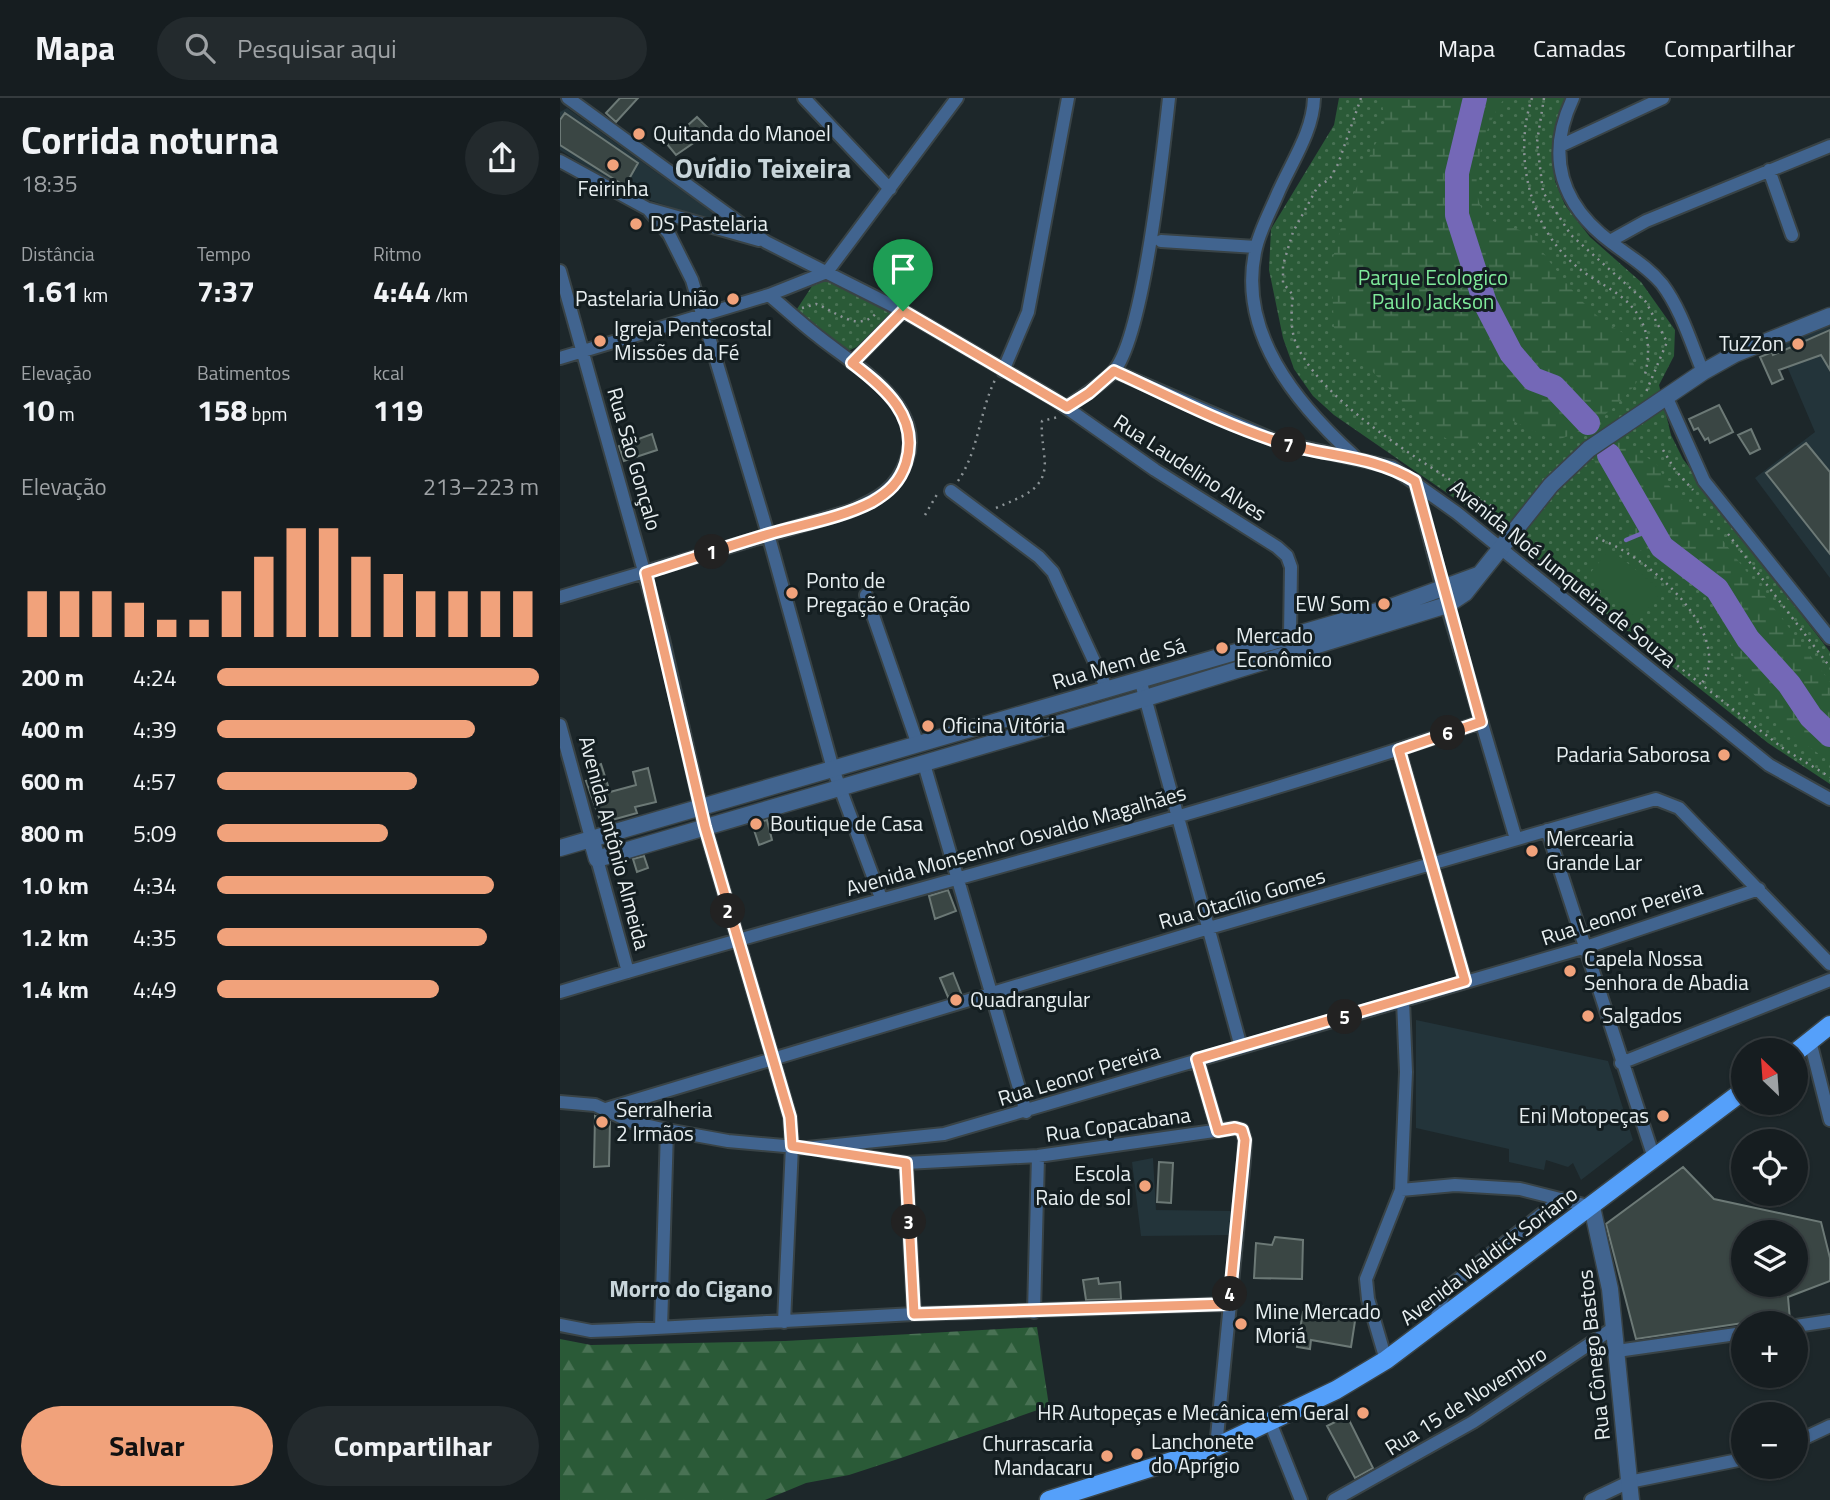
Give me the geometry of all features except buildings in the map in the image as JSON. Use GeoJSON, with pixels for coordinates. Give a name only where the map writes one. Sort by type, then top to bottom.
{"type":"FeatureCollection","features":[{"type":"Feature","properties":{"kind":"main road"},"geometry":{"type":"LineString","coordinates":[[1808,1042],[1830,1025]]}},
{"type":"Feature","properties":{"kind":"main road","name":"Avenida Waldick Soriano"},"geometry":{"type":"LineString","coordinates":[[1049,1500],[1216,1447],[1270,1422],[1386,1360],[1435,1326],[1731,1100]]}},
{"type":"Feature","properties":{"kind":"street"},"geometry":{"type":"LineString","coordinates":[[560,102],[567,98]]}},
{"type":"Feature","properties":{"kind":"street","name":"Rua Laudelino Alves"},"geometry":{"type":"LineString","coordinates":[[567,98],[766,242],[903,311],[1071,410],[1124,450],[1277,547],[1287,556],[1291,567],[1287,637]]}},
{"type":"Feature","properties":{"kind":"street"},"geometry":{"type":"LineString","coordinates":[[804,98],[890,189]]}},
{"type":"Feature","properties":{"kind":"street"},"geometry":{"type":"LineString","coordinates":[[1003,371],[1028,312],[1068,98]]}},
{"type":"Feature","properties":{"kind":"street"},"geometry":{"type":"LineString","coordinates":[[1071,410],[1114,371],[1131,336],[1144,271],[1169,98]]}},
{"type":"Feature","properties":{"kind":"street","name":"Avenida Noé Junqueira de Souza"},"geometry":{"type":"LineString","coordinates":[[1314,98],[1306,131],[1256,247],[1253,278],[1255,308],[1266,346],[1304,407],[1354,456],[1392,467],[1415,481],[1769,765],[1830,799]]}},
{"type":"Feature","properties":{"kind":"street"},"geometry":{"type":"LineString","coordinates":[[1573,98],[1560,146],[1561,172],[1569,200],[1589,223],[1645,267],[1662,285],[1677,310],[1703,372]]}},
{"type":"Feature","properties":{"kind":"street"},"geometry":{"type":"LineString","coordinates":[[1560,146],[1663,98]]}},
{"type":"Feature","properties":{"kind":"street"},"geometry":{"type":"LineString","coordinates":[[560,358],[704,317],[827,272],[890,189],[950,101]]}},
{"type":"Feature","properties":{"kind":"street"},"geometry":{"type":"LineString","coordinates":[[1610,242],[1646,221],[1830,146]]}},
{"type":"Feature","properties":{"kind":"street"},"geometry":{"type":"LineString","coordinates":[[560,161],[648,209],[669,234],[682,258],[704,317],[833,769],[881,898]]}},
{"type":"Feature","properties":{"kind":"street"},"geometry":{"type":"LineString","coordinates":[[1769,170],[1792,235]]}},
{"type":"Feature","properties":{"kind":"street","name":"Rua Laudelino Alves"},"geometry":{"type":"LineString","coordinates":[[648,209],[766,242]]}},
{"type":"Feature","properties":{"kind":"street"},"geometry":{"type":"LineString","coordinates":[[1161,241],[1256,247]]}},
{"type":"Feature","properties":{"kind":"street","name":"Rua São Gonçalo"},"geometry":{"type":"LineString","coordinates":[[560,271],[646,573],[705,827],[790,1117],[792,1146],[784,1322]]}},
{"type":"Feature","properties":{"kind":"street"},"geometry":{"type":"LineString","coordinates":[[560,597],[870,503],[888,492],[904,470],[910,443],[906,420],[885,391],[769,295]]}},
{"type":"Feature","properties":{"kind":"street"},"geometry":{"type":"LineString","coordinates":[[852,363],[903,311]]}},
{"type":"Feature","properties":{"kind":"street","name":"Rua Mem de Sá"},"geometry":{"type":"LineString","coordinates":[[560,848],[1287,637],[1465,593],[1499,547],[1561,474],[1589,449],[1666,396],[1735,354],[1830,316]]}},
{"type":"Feature","properties":{"kind":"street"},"geometry":{"type":"LineString","coordinates":[[1114,371],[1279,442],[1329,455],[1354,456]]}},
{"type":"Feature","properties":{"kind":"street"},"geometry":{"type":"LineString","coordinates":[[1666,396],[1704,481],[1830,638]]}},
{"type":"Feature","properties":{"kind":"street"},"geometry":{"type":"LineString","coordinates":[[1415,481],[1445,598],[1516,839]]}},
{"type":"Feature","properties":{"kind":"street"},"geometry":{"type":"LineString","coordinates":[[951,491],[1039,557],[1053,572],[1107,689]]}},
{"type":"Feature","properties":{"kind":"street"},"geometry":{"type":"LineString","coordinates":[[866,595],[918,744]]}},
{"type":"Feature","properties":{"kind":"street","name":"Rua Mem de Sá"},"geometry":{"type":"LineString","coordinates":[[597,859],[1287,656],[1445,598]]}},
{"type":"Feature","properties":{"kind":"street"},"geometry":{"type":"LineString","coordinates":[[1287,637],[1287,656]]}},
{"type":"Feature","properties":{"kind":"street"},"geometry":{"type":"LineString","coordinates":[[1140,679],[1241,1047]]}},
{"type":"Feature","properties":{"kind":"street","name":"Avenida Monsenhor Osvaldo Magalhães"},"geometry":{"type":"LineString","coordinates":[[560,992],[881,898],[1177,816],[1399,750],[1481,722]]}},
{"type":"Feature","properties":{"kind":"street","name":"Avenida Antônio Almeida"},"geometry":{"type":"LineString","coordinates":[[560,725],[628,972]]}},
{"type":"Feature","properties":{"kind":"street"},"geometry":{"type":"LineString","coordinates":[[1399,750],[1465,981]]}},
{"type":"Feature","properties":{"kind":"street"},"geometry":{"type":"LineString","coordinates":[[924,764],[1026,1112]]}},
{"type":"Feature","properties":{"kind":"street","name":"Rua Otacílio Gomes"},"geometry":{"type":"LineString","coordinates":[[606,1109],[1643,801],[1664,799],[1678,808],[1830,964]]}},
{"type":"Feature","properties":{"kind":"street"},"geometry":{"type":"LineString","coordinates":[[1547,830],[1654,1158]]}},
{"type":"Feature","properties":{"kind":"street","name":"Rua Leonor Pereira"},"geometry":{"type":"LineString","coordinates":[[560,1102],[606,1109],[632,1122],[667,1130],[729,1141],[807,1148],[944,1134],[1586,947],[1759,889]]}},
{"type":"Feature","properties":{"kind":"street"},"geometry":{"type":"LineString","coordinates":[[1621,1063],[1830,980]]}},
{"type":"Feature","properties":{"kind":"street"},"geometry":{"type":"LineString","coordinates":[[1386,1360],[1368,1299],[1366,1279],[1401,1191],[1406,1072],[1403,1000]]}},
{"type":"Feature","properties":{"kind":"street"},"geometry":{"type":"LineString","coordinates":[[1197,1059],[1218,1131]]}},
{"type":"Feature","properties":{"kind":"street"},"geometry":{"type":"LineString","coordinates":[[1808,1060],[1830,1121]]}},
{"type":"Feature","properties":{"kind":"street","name":"Rua Copacabana"},"geometry":{"type":"LineString","coordinates":[[807,1148],[906,1163],[1038,1156],[1235,1128],[1242,1130],[1245,1140],[1216,1447]]}},
{"type":"Feature","properties":{"kind":"street"},"geometry":{"type":"LineString","coordinates":[[662,1328],[667,1130]]}},
{"type":"Feature","properties":{"kind":"street"},"geometry":{"type":"LineString","coordinates":[[1034,1312],[1038,1156]]}},
{"type":"Feature","properties":{"kind":"street"},"geometry":{"type":"LineString","coordinates":[[906,1163],[914,1314]]}},
{"type":"Feature","properties":{"kind":"street"},"geometry":{"type":"LineString","coordinates":[[1401,1191],[1480,1185],[1520,1189],[1591,1207]]}},
{"type":"Feature","properties":{"kind":"street"},"geometry":{"type":"LineString","coordinates":[[1435,1326],[1440,1303],[1447,1288],[1562,1199]]}},
{"type":"Feature","properties":{"kind":"street","name":"Rua Cônego Bastos"},"geometry":{"type":"LineString","coordinates":[[1591,1207],[1605,1262],[1615,1327],[1631,1500]]}},
{"type":"Feature","properties":{"kind":"street"},"geometry":{"type":"LineString","coordinates":[[560,1325],[591,1331],[914,1314],[1229,1304]]}},
{"type":"Feature","properties":{"kind":"street"},"geometry":{"type":"LineString","coordinates":[[1808,1324],[1830,1321]]}},
{"type":"Feature","properties":{"kind":"street","name":"Rua 15 de Novembro"},"geometry":{"type":"LineString","coordinates":[[1334,1500],[1473,1422],[1615,1327]]}},
{"type":"Feature","properties":{"kind":"street"},"geometry":{"type":"LineString","coordinates":[[1618,1351],[1731,1335]]}},
{"type":"Feature","properties":{"kind":"street"},"geometry":{"type":"LineString","coordinates":[[1270,1422],[1301,1500]]}},
{"type":"Feature","properties":{"kind":"street"},"geometry":{"type":"LineString","coordinates":[[1808,1436],[1830,1426]]}},
{"type":"Feature","properties":{"kind":"street"},"geometry":{"type":"LineString","coordinates":[[1591,1500],[1629,1482],[1731,1461]]}},
{"type":"Feature","properties":{"kind":"path"},"geometry":{"type":"LineString","coordinates":[[1361,98],[1338,164],[1330,179],[1318,186],[1287,248],[1283,283],[1293,295],[1291,311],[1297,346],[1321,382],[1377,428],[1493,507]]}},
{"type":"Feature","properties":{"kind":"path"},"geometry":{"type":"LineString","coordinates":[[1532,98],[1524,131],[1524,158],[1526,176],[1538,213],[1559,250],[1576,266],[1632,306],[1644,325],[1650,358],[1644,378]]}},
{"type":"Feature","properties":{"kind":"path"},"geometry":{"type":"LineString","coordinates":[[1544,98],[1537,142],[1543,192],[1571,235],[1646,302],[1667,342],[1662,360],[1650,377],[1646,392]]}},
{"type":"Feature","properties":{"kind":"path"},"geometry":{"type":"LineString","coordinates":[[789,313],[816,304],[846,320],[866,320],[875,315],[883,300]]}},
{"type":"Feature","properties":{"kind":"path"},"geometry":{"type":"LineString","coordinates":[[925,515],[938,491],[951,491],[979,437],[988,394],[1003,371]]}},
{"type":"Feature","properties":{"kind":"path"},"geometry":{"type":"LineString","coordinates":[[984,515],[1027,496],[1041,483],[1045,470],[1042,421],[1071,410]]}},
{"type":"Feature","properties":{"kind":"path"},"geometry":{"type":"LineString","coordinates":[[1664,450],[1675,470],[1694,491]]}},
{"type":"Feature","properties":{"kind":"path"},"geometry":{"type":"LineString","coordinates":[[1722,526],[1830,667]]}},
{"type":"Feature","properties":{"kind":"path"},"geometry":{"type":"LineString","coordinates":[[1596,538],[1630,554],[1691,607],[1703,627],[1706,639],[1707,675],[1702,684]]}},
{"type":"Feature","properties":{"kind":"path"},"geometry":{"type":"LineString","coordinates":[[1560,566],[1588,594],[1784,749],[1830,777]]}},
{"type":"Feature","properties":{"kind":"shaded area","name":"Feirinha"},"geometry":{"type":"Polygon","coordinates":[[[567,108],[728,224],[728,227],[627,192],[560,150],[560,112],[567,108]]]}},
{"type":"Feature","properties":{"kind":"shaded area"},"geometry":{"type":"Polygon","coordinates":[[[1830,325],[1830,578],[1755,478],[1815,432],[1777,343],[1830,325]]]}},
{"type":"Feature","properties":{"kind":"shaded area"},"geometry":{"type":"Polygon","coordinates":[[[1416,1020],[1608,1061],[1633,1140],[1581,1180],[1573,1163],[1568,1167],[1546,1160],[1544,1170],[1509,1162],[1509,1149],[1416,1128],[1416,1020]]]}},
{"type":"Feature","properties":{"kind":"shaded area","name":"Escola Raio de sol"},"geometry":{"type":"Polygon","coordinates":[[[1153,1158],[1156,1210],[1231,1211],[1231,1235],[1141,1236],[1132,1162],[1153,1158]]]}},
{"type":"Feature","properties":{"kind":"green space","name":"Parque Ecologico Paulo Jackson"},"geometry":{"type":"Polygon","coordinates":[[[1339,98],[1566,98],[1553,137],[1555,181],[1565,205],[1590,237],[1641,282],[1675,330],[1674,356],[1659,385],[1671,435],[1683,459],[1830,652],[1830,784],[1768,743],[1502,531],[1334,415],[1313,396],[1294,369],[1283,338],[1269,270],[1271,229],[1334,125],[1339,98]]]}},
{"type":"Feature","properties":{"kind":"green space"},"geometry":{"type":"Polygon","coordinates":[[[1381,98],[1505,98],[1490,123],[1479,158],[1477,194],[1481,208],[1495,222],[1535,238],[1547,259],[1582,301],[1601,319],[1622,332],[1639,379],[1622,400],[1590,425],[1554,441],[1501,415],[1471,454],[1426,426],[1360,359],[1334,328],[1331,265],[1343,220],[1373,148],[1386,127],[1381,98]]]}},
{"type":"Feature","properties":{"kind":"green space"},"geometry":{"type":"Polygon","coordinates":[[[822,277],[894,313],[863,344],[848,351],[835,344],[797,309],[816,280],[822,277]]]}},
{"type":"Feature","properties":{"kind":"green space"},"geometry":{"type":"Polygon","coordinates":[[[1616,439],[1656,463],[1673,492],[1709,522],[1830,682],[1830,761],[1790,733],[1756,698],[1739,670],[1718,609],[1700,582],[1682,568],[1628,546],[1622,538],[1631,527],[1632,506],[1600,473],[1592,456],[1616,439]]]}},
{"type":"Feature","properties":{"kind":"green space"},"geometry":{"type":"Polygon","coordinates":[[[1610,549],[1662,591],[1639,619],[1587,577],[1610,549]]]}},
{"type":"Feature","properties":{"kind":"green space"},"geometry":{"type":"Polygon","coordinates":[[[1037,1327],[1049,1406],[849,1475],[806,1483],[765,1500],[560,1500],[560,1339],[591,1345],[785,1341],[1037,1327]]]}},
{"type":"Feature","properties":{"kind":"waterway"},"geometry":{"type":"LineString","coordinates":[[1475,98],[1457,173],[1457,215],[1485,303],[1511,353],[1533,379],[1554,387],[1588,423]]}},
{"type":"Feature","properties":{"kind":"waterway"},"geometry":{"type":"LineString","coordinates":[[1609,455],[1662,547],[1717,589],[1748,639],[1789,684],[1811,717],[1830,735]]}},
{"type":"Feature","properties":{"kind":"waterway"},"geometry":{"type":"LineString","coordinates":[[1626,540],[1650,530]]}},
{"type":"Feature","properties":{"kind":"place","name":"Quitanda do Manoel"},"geometry":{"type":"Point","coordinates":[639,134]}},
{"type":"Feature","properties":{"kind":"place","name":"Feirinha"},"geometry":{"type":"Point","coordinates":[613,165]}},
{"type":"Feature","properties":{"kind":"place","name":"DS Pastelaria"},"geometry":{"type":"Point","coordinates":[636,224]}},
{"type":"Feature","properties":{"kind":"place","name":"Pastelaria União"},"geometry":{"type":"Point","coordinates":[733,299]}},
{"type":"Feature","properties":{"kind":"place","name":"Igreja Pentecostal Missões da Fé"},"geometry":{"type":"Point","coordinates":[600,341]}},
{"type":"Feature","properties":{"kind":"place","name":"TuZZon"},"geometry":{"type":"Point","coordinates":[1798,344]}},
{"type":"Feature","properties":{"kind":"place","name":"Ponto de Pregação e Oração"},"geometry":{"type":"Point","coordinates":[792,593]}},
{"type":"Feature","properties":{"kind":"place","name":"EW Som"},"geometry":{"type":"Point","coordinates":[1384,604]}},
{"type":"Feature","properties":{"kind":"place","name":"Mercado Econômico"},"geometry":{"type":"Point","coordinates":[1222,648]}},
{"type":"Feature","properties":{"kind":"place","name":"Oficina Vitória"},"geometry":{"type":"Point","coordinates":[928,726]}},
{"type":"Feature","properties":{"kind":"place","name":"Padaria Saborosa"},"geometry":{"type":"Point","coordinates":[1724,755]}},
{"type":"Feature","properties":{"kind":"place","name":"Boutique de Casa"},"geometry":{"type":"Point","coordinates":[756,824]}},
{"type":"Feature","properties":{"kind":"place","name":"Mercearia Grande Lar"},"geometry":{"type":"Point","coordinates":[1532,851]}},
{"type":"Feature","properties":{"kind":"place","name":"Capela Nossa Senhora de Abadia"},"geometry":{"type":"Point","coordinates":[1570,971]}},
{"type":"Feature","properties":{"kind":"place","name":"Quadrangular"},"geometry":{"type":"Point","coordinates":[956,1000]}},
{"type":"Feature","properties":{"kind":"place","name":"Salgados"},"geometry":{"type":"Point","coordinates":[1588,1016]}},
{"type":"Feature","properties":{"kind":"place","name":"Eni Motopeças"},"geometry":{"type":"Point","coordinates":[1663,1116]}},
{"type":"Feature","properties":{"kind":"place","name":"Serralheria 2 Irmãos"},"geometry":{"type":"Point","coordinates":[602,1122]}},
{"type":"Feature","properties":{"kind":"place","name":"Escola Raio de sol"},"geometry":{"type":"Point","coordinates":[1145,1186]}},
{"type":"Feature","properties":{"kind":"place","name":"Mine Mercado Moriá"},"geometry":{"type":"Point","coordinates":[1241,1324]}},
{"type":"Feature","properties":{"kind":"place","name":"HR Autopeças e Mecânica em Geral"},"geometry":{"type":"Point","coordinates":[1363,1413]}},
{"type":"Feature","properties":{"kind":"place","name":"Lanchonete do Aprígio"},"geometry":{"type":"Point","coordinates":[1137,1454]}},
{"type":"Feature","properties":{"kind":"place","name":"Churrascaria Mandacaru"},"geometry":{"type":"Point","coordinates":[1107,1456]}},
{"type":"Feature","properties":{"kind":"district","name":"Ovídio Teixeira"},"geometry":{"type":"Point","coordinates":[763,168]}},
{"type":"Feature","properties":{"kind":"district","name":"Morro do Cigano"},"geometry":{"type":"Point","coordinates":[691,1289]}},
{"type":"Feature","properties":{"kind":"route"},"geometry":{"type":"LineString","coordinates":[[903,311],[1067,407],[1089,393],[1114,371],[1213,416],[1279,442],[1329,455],[1372,460],[1392,467],[1415,481],[1447,606],[1481,722],[1399,750],[1465,981],[1197,1059],[1218,1131],[1235,1128],[1242,1130],[1245,1140],[1229,1304],[914,1314],[906,1163],[792,1146],[790,1117],[705,827],[646,573],[850,511],[870,503],[897,483],[910,450],[911,435],[906,420],[885,391],[852,363],[903,311]]}}]}
